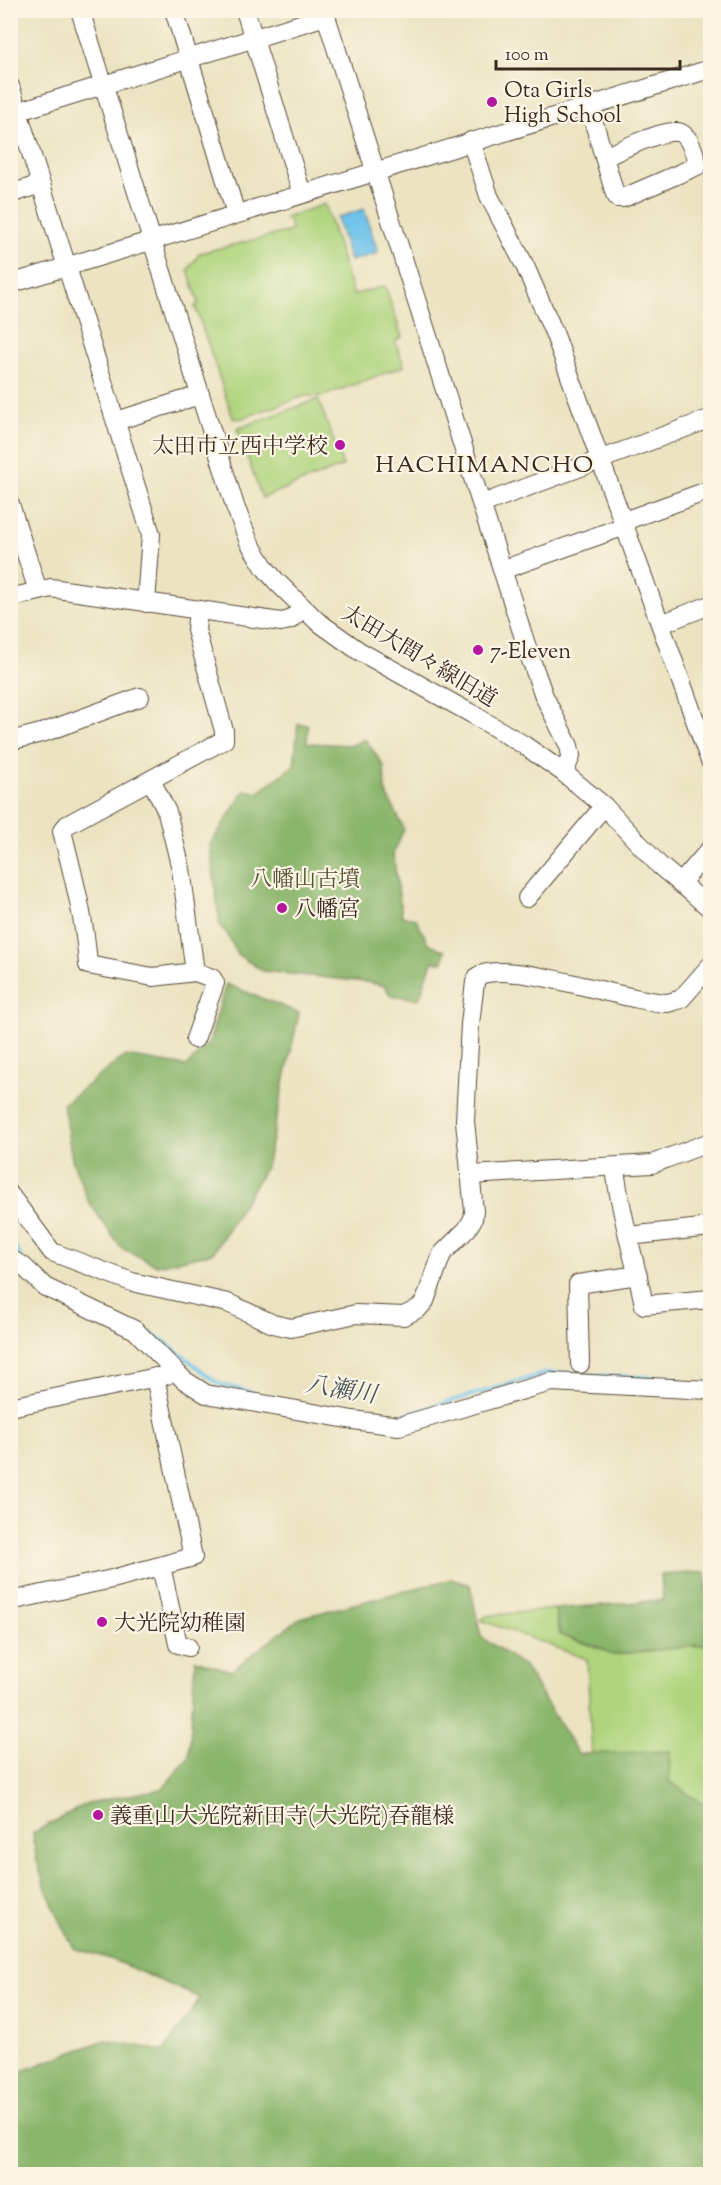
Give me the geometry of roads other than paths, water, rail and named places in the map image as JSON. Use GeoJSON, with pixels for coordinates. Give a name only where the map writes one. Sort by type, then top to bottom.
{"type":"FeatureCollection","features":[{"type":"Feature","properties":{"kind":"street","name":"太田大間々線旧道"},"geometry":{"type":"LineString","coordinates":[[80,10],[237,512],[249,542],[276,581],[330,631],[359,651],[488,724],[564,772],[604,806],[659,865],[711,908]]}},
{"type":"Feature","properties":{"kind":"street"},"geometry":{"type":"LineString","coordinates":[[174,10],[236,214]]}},
{"type":"Feature","properties":{"kind":"street"},"geometry":{"type":"LineString","coordinates":[[245,10],[302,194]]}},
{"type":"Feature","properties":{"kind":"street"},"geometry":{"type":"LineString","coordinates":[[14,113],[254,39],[325,13],[502,570],[544,696],[569,746],[571,756],[564,772]]}},
{"type":"Feature","properties":{"kind":"street"},"geometry":{"type":"LineString","coordinates":[[10,284],[711,69]]}},
{"type":"Feature","properties":{"kind":"street"},"geometry":{"type":"LineString","coordinates":[[10,87],[14,113],[41,184],[151,534],[146,603]]}},
{"type":"Feature","properties":{"kind":"street"},"geometry":{"type":"LineString","coordinates":[[589,106],[615,194],[618,198],[623,198],[697,166],[697,160],[688,139],[678,132],[661,134],[605,157]]}},
{"type":"Feature","properties":{"kind":"street"},"geometry":{"type":"LineString","coordinates":[[471,141],[489,195],[525,266],[555,335],[711,761]]}},
{"type":"Feature","properties":{"kind":"street"},"geometry":{"type":"LineString","coordinates":[[10,194],[41,184]]}},
{"type":"Feature","properties":{"kind":"street"},"geometry":{"type":"LineString","coordinates":[[116,422],[200,395]]}},
{"type":"Feature","properties":{"kind":"street"},"geometry":{"type":"LineString","coordinates":[[482,504],[710,419]]}},
{"type":"Feature","properties":{"kind":"street"},"geometry":{"type":"LineString","coordinates":[[502,570],[711,490]]}},
{"type":"Feature","properties":{"kind":"street"},"geometry":{"type":"LineString","coordinates":[[10,504],[38,591]]}},
{"type":"Feature","properties":{"kind":"street"},"geometry":{"type":"LineString","coordinates":[[10,598],[51,588],[281,622],[290,620],[303,608]]}},
{"type":"Feature","properties":{"kind":"street"},"geometry":{"type":"LineString","coordinates":[[661,624],[711,605]]}},
{"type":"Feature","properties":{"kind":"street"},"geometry":{"type":"LineString","coordinates":[[195,1039],[214,983],[212,978],[195,972],[153,977],[88,965],[87,944],[78,894],[62,831],[67,825],[224,740],[224,731],[196,630],[198,610]]}},
{"type":"Feature","properties":{"kind":"street"},"geometry":{"type":"LineString","coordinates":[[10,741],[45,732],[140,697]]}},
{"type":"Feature","properties":{"kind":"street"},"geometry":{"type":"LineString","coordinates":[[151,780],[167,812],[181,869],[195,972]]}},
{"type":"Feature","properties":{"kind":"street"},"geometry":{"type":"LineString","coordinates":[[527,898],[604,806]]}},
{"type":"Feature","properties":{"kind":"street"},"geometry":{"type":"LineString","coordinates":[[680,884],[711,849]]}},
{"type":"Feature","properties":{"kind":"street"},"geometry":{"type":"LineString","coordinates":[[10,1195],[52,1252],[132,1282],[228,1303],[273,1324],[291,1328],[356,1314],[404,1316],[425,1302],[442,1254],[473,1220],[465,1120],[470,1024],[475,982],[478,976],[490,972],[528,975],[668,1003],[681,999],[711,966]]}},
{"type":"Feature","properties":{"kind":"street"},"geometry":{"type":"LineString","coordinates":[[470,1175],[652,1164],[711,1142]]}},
{"type":"Feature","properties":{"kind":"street"},"geometry":{"type":"LineString","coordinates":[[615,1168],[618,1197],[644,1305],[711,1299]]}},
{"type":"Feature","properties":{"kind":"street"},"geometry":{"type":"LineString","coordinates":[[629,1236],[711,1227]]}},
{"type":"Feature","properties":{"kind":"street"},"geometry":{"type":"LineString","coordinates":[[10,1259],[23,1266],[45,1287],[135,1330],[192,1386],[206,1394],[399,1426],[551,1382],[711,1390]]}},
{"type":"Feature","properties":{"kind":"street"},"geometry":{"type":"LineString","coordinates":[[580,1364],[578,1284],[638,1275]]}},
{"type":"Feature","properties":{"kind":"street"},"geometry":{"type":"LineString","coordinates":[[10,1407],[178,1373]]}},
{"type":"Feature","properties":{"kind":"street"},"geometry":{"type":"LineString","coordinates":[[10,1601],[112,1580],[193,1557],[155,1377]]}},
{"type":"Feature","properties":{"kind":"street"},"geometry":{"type":"LineString","coordinates":[[161,1566],[178,1644],[188,1647]]}},
{"type":"Feature","properties":{"kind":"water"},"geometry":{"type":"Polygon","coordinates":[[[364,209],[378,253],[350,261],[337,218],[364,209]]]}},
{"type":"Feature","properties":{"kind":"waterway","name":"八瀬川"},"geometry":{"type":"LineString","coordinates":[[10,1239],[20,1256]]}},
{"type":"Feature","properties":{"kind":"waterway","name":"八瀬川"},"geometry":{"type":"LineString","coordinates":[[150,1333],[219,1384],[253,1393]]}},
{"type":"Feature","properties":{"kind":"waterway","name":"八瀬川"},"geometry":{"type":"LineString","coordinates":[[388,1416],[399,1416],[548,1373],[677,1379]]}},
{"type":"Feature","properties":{"kind":"place","name":"Ota Girls High School"},"geometry":{"type":"Point","coordinates":[492,102]}},
{"type":"Feature","properties":{"kind":"place","name":"太田市立西中学校"},"geometry":{"type":"Point","coordinates":[340,445]}},
{"type":"Feature","properties":{"kind":"place","name":"7-Eleven"},"geometry":{"type":"Point","coordinates":[478,650]}},
{"type":"Feature","properties":{"kind":"place","name":"八幡宮"},"geometry":{"type":"Point","coordinates":[282,908]}},
{"type":"Feature","properties":{"kind":"place","name":"大光院幼稚園"},"geometry":{"type":"Point","coordinates":[102,1622]}},
{"type":"Feature","properties":{"kind":"place","name":"義重山大光院新田寺(大光院)吞龍様"},"geometry":{"type":"Point","coordinates":[98,1815]}},
{"type":"Feature","properties":{"kind":"district","name":"HACHIMANCHO"},"geometry":{"type":"Point","coordinates":[485,464]}},
{"type":"Feature","properties":{"kind":"park label","name":"八幡山古墳"},"geometry":{"type":"Point","coordinates":[305,878]}}]}
